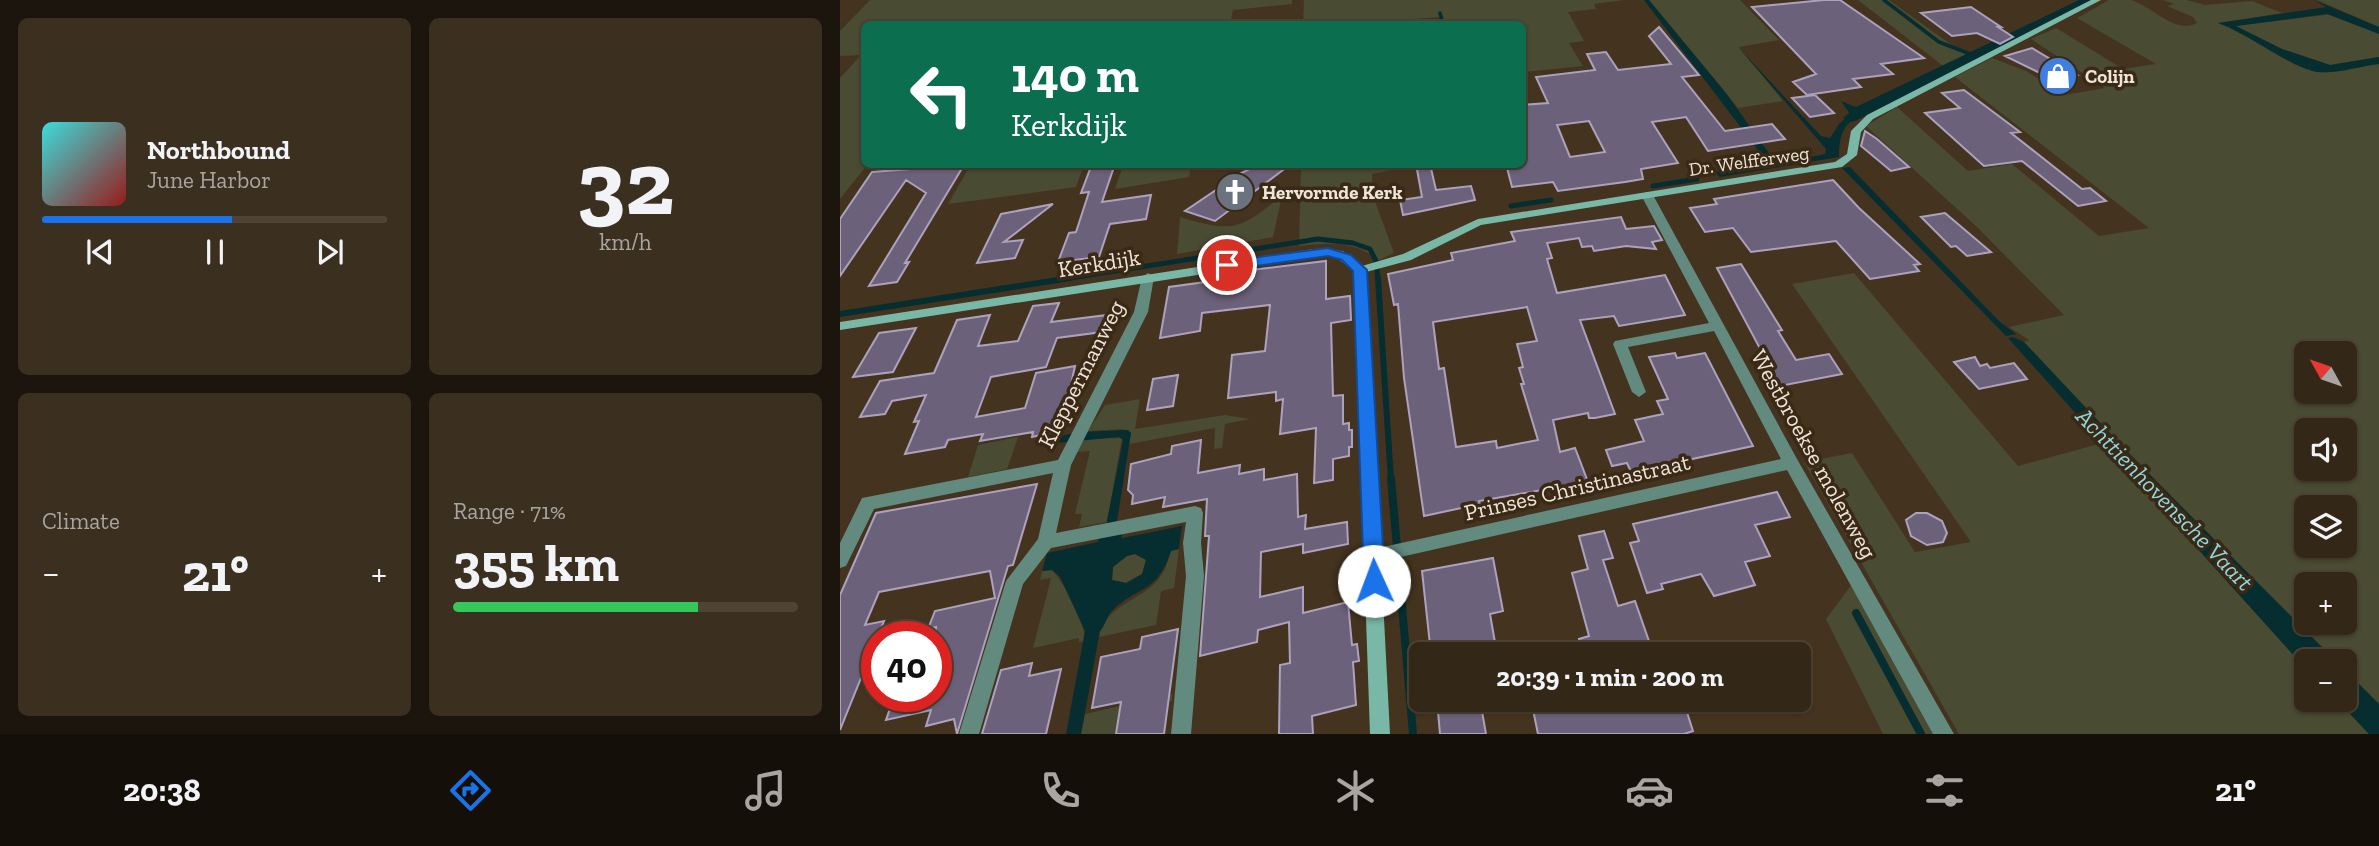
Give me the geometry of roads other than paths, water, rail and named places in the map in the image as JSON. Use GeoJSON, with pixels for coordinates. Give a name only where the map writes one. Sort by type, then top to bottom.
{"type":"FeatureCollection","features":[{"type":"Feature","properties":{"kind":"street","name":"Dr. Welfferweg"},"geometry":{"type":"LineString","coordinates":[[1363,269],[1407,257],[1478,222],[1831,167],[1848,159],[1853,152],[1852,142],[1856,131],[1870,117],[2097,0]]}},
{"type":"Feature","properties":{"kind":"street","name":"Westbroekse molenweg"},"geometry":{"type":"LineString","coordinates":[[1647,195],[1791,463],[1944,734]]}},
{"type":"Feature","properties":{"kind":"street","name":"Kerkdijk"},"geometry":{"type":"LineString","coordinates":[[840,326],[1148,277],[1328,252],[1346,257],[1363,269]]}},
{"type":"Feature","properties":{"kind":"street"},"geometry":{"type":"LineString","coordinates":[[1363,269],[1380,734]]}},
{"type":"Feature","properties":{"kind":"street","name":"Kleppermanweg"},"geometry":{"type":"LineString","coordinates":[[840,561],[868,503],[1063,465],[1141,312],[1148,277]]}},
{"type":"Feature","properties":{"kind":"street"},"geometry":{"type":"LineString","coordinates":[[1639,392],[1620,344],[1719,326]]}},
{"type":"Feature","properties":{"kind":"street","name":"Prinses Christinastraat"},"geometry":{"type":"LineString","coordinates":[[1374,556],[1791,463]]}},
{"type":"Feature","properties":{"kind":"street"},"geometry":{"type":"LineString","coordinates":[[968,734],[1015,582],[1046,542],[1063,465]]}},
{"type":"Feature","properties":{"kind":"street"},"geometry":{"type":"LineString","coordinates":[[1046,542],[1195,513],[1192,542],[1195,576],[1181,734]]}},
{"type":"Feature","properties":{"kind":"water"},"geometry":{"type":"Polygon","coordinates":[[[1644,0],[1649,0],[1726,93],[1773,159],[1801,159],[1825,154],[1826,149],[1738,47],[1821,136],[1830,138],[1850,114],[1841,101],[1858,108],[1873,101],[1877,105],[1848,124],[1841,137],[1839,157],[1720,177],[1715,172],[1767,162],[1644,0]]]}},
{"type":"Feature","properties":{"kind":"water"},"geometry":{"type":"Polygon","coordinates":[[[2314,0],[2379,27],[2379,34],[2327,14],[2236,26],[2282,49],[2330,65],[2379,57],[2379,64],[2318,72],[2296,64],[2218,23],[2326,7],[2314,0]]]}},
{"type":"Feature","properties":{"kind":"water"},"geometry":{"type":"Polygon","coordinates":[[[1850,167],[1999,321],[2016,334],[2006,336],[1842,168],[1850,167]]]}},
{"type":"Feature","properties":{"kind":"water","name":"Achttienhovensche Vaart"},"geometry":{"type":"Polygon","coordinates":[[[2013,337],[2024,342],[2130,455],[2294,619],[2294,635],[2310,635],[2324,649],[2294,649],[2294,656],[2008,338],[2013,337]]]}},
{"type":"Feature","properties":{"kind":"water"},"geometry":{"type":"Polygon","coordinates":[[[1128,430],[1131,433],[1115,534],[1122,532],[1122,538],[1182,526],[1179,549],[1171,551],[1153,583],[1120,603],[1100,631],[1081,734],[1066,734],[1085,631],[1060,577],[1052,570],[1042,571],[1047,553],[1098,542],[1099,537],[1104,536],[1123,440],[1119,437],[1036,445],[1038,440],[1081,432],[1128,430]],[[1135,554],[1127,556],[1113,567],[1112,580],[1126,583],[1142,574],[1146,560],[1135,554]]]}},
{"type":"Feature","properties":{"kind":"water"},"geometry":{"type":"Polygon","coordinates":[[[2357,682],[2379,704],[2379,734],[2369,734],[2348,712],[2357,712],[2357,682]]]}},
{"type":"Feature","properties":{"kind":"waterway"},"geometry":{"type":"LineString","coordinates":[[1884,0],[1939,42],[1973,55]]}},
{"type":"Feature","properties":{"kind":"waterway"},"geometry":{"type":"LineString","coordinates":[[1850,118],[1861,110],[2088,0]]}},
{"type":"Feature","properties":{"kind":"waterway"},"geometry":{"type":"LineString","coordinates":[[1440,13],[1442,21]]}},
{"type":"Feature","properties":{"kind":"waterway"},"geometry":{"type":"LineString","coordinates":[[1653,186],[1697,179]]}},
{"type":"Feature","properties":{"kind":"waterway"},"geometry":{"type":"LineString","coordinates":[[1511,206],[1551,200]]}},
{"type":"Feature","properties":{"kind":"waterway"},"geometry":{"type":"LineString","coordinates":[[1058,280],[1318,239],[1353,243],[1370,249],[1376,261],[1378,280]]}},
{"type":"Feature","properties":{"kind":"waterway"},"geometry":{"type":"LineString","coordinates":[[840,314],[1070,278]]}},
{"type":"Feature","properties":{"kind":"waterway"},"geometry":{"type":"LineString","coordinates":[[1378,278],[1391,480]]}},
{"type":"Feature","properties":{"kind":"waterway"},"geometry":{"type":"LineString","coordinates":[[1391,478],[1413,734]]}},
{"type":"Feature","properties":{"kind":"waterway"},"geometry":{"type":"LineString","coordinates":[[1856,613],[1921,734]]}},
{"type":"Feature","properties":{"kind":"place","name":"Colijn"},"geometry":{"type":"Point","coordinates":[2058,76]}},
{"type":"Feature","properties":{"kind":"place","name":"Hervormde Kerk"},"geometry":{"type":"Point","coordinates":[1235,192]}}]}
